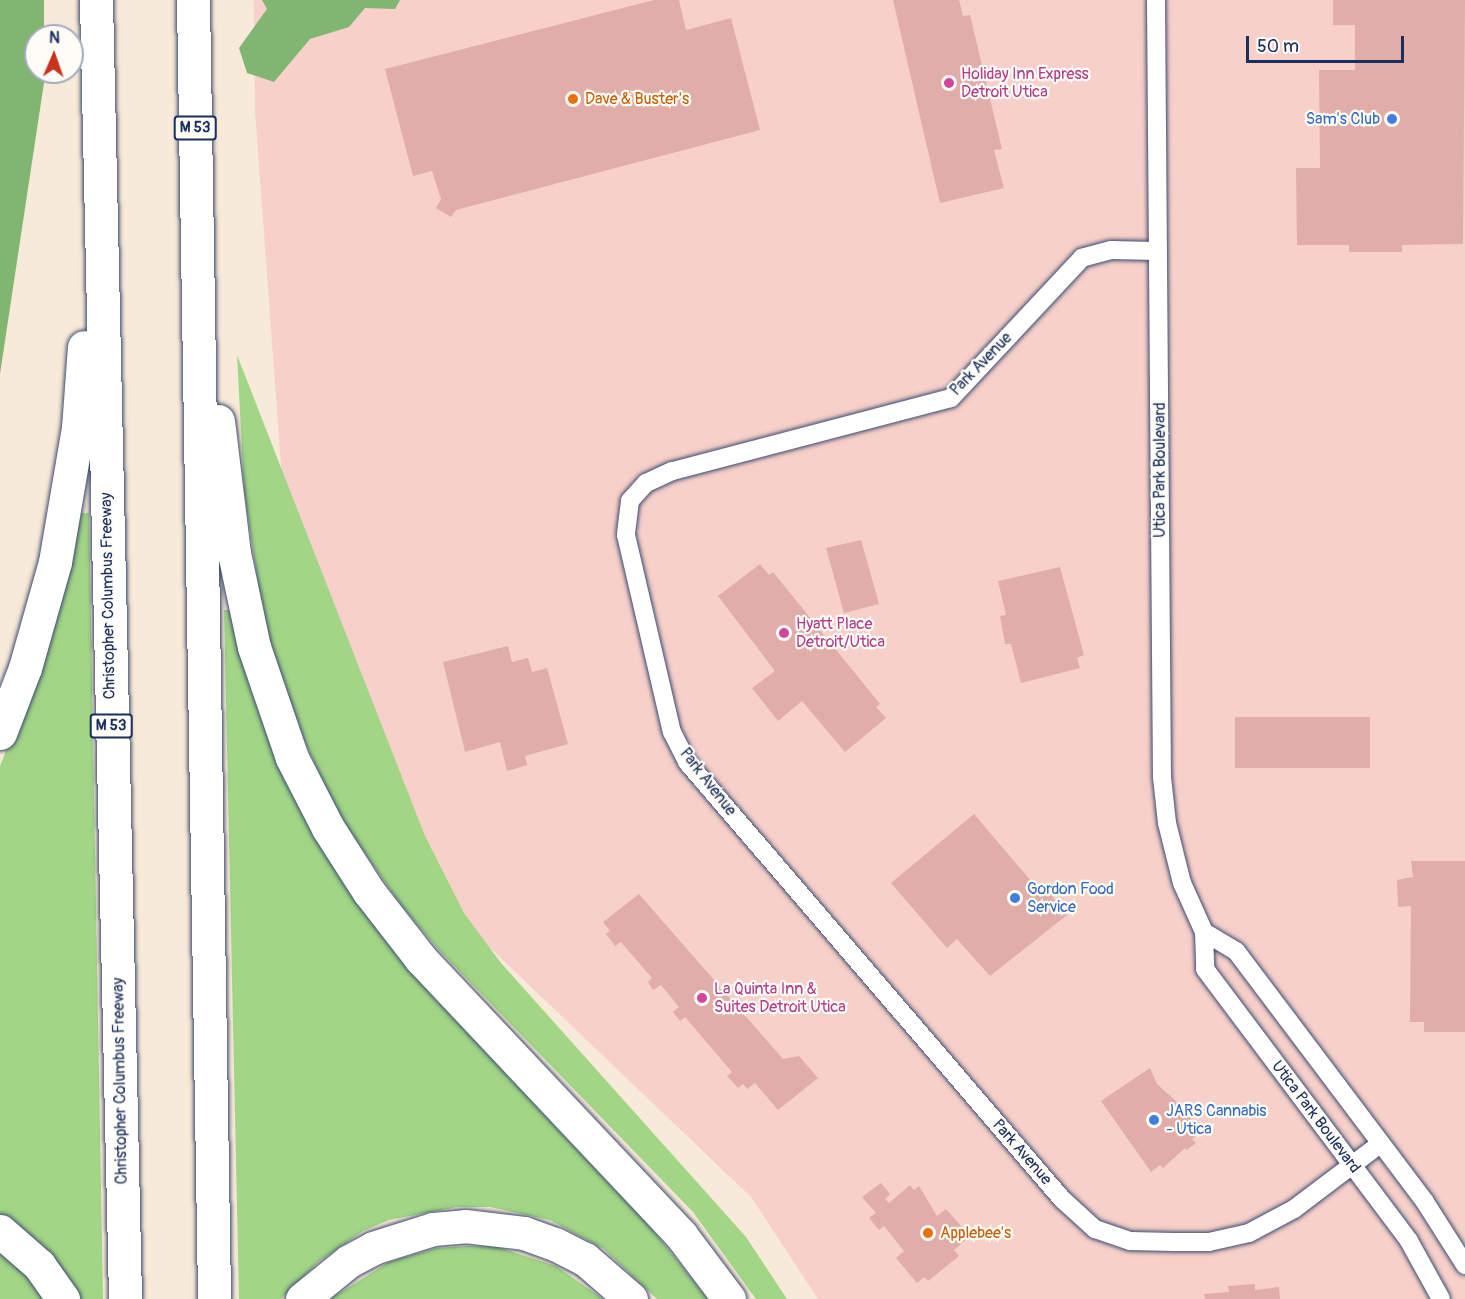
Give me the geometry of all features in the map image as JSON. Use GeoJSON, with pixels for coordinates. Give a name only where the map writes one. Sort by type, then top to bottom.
{"type":"FeatureCollection","features":[{"type":"Feature","properties":{"kind":"highway","name":"Christopher Columbus Freeway"},"geometry":{"type":"LineString","coordinates":[[96,0],[125,1299]]}},
{"type":"Feature","properties":{"kind":"highway","name":"M 53"},"geometry":{"type":"LineString","coordinates":[[193,0],[214,1299]]}},
{"type":"Feature","properties":{"kind":"highway"},"geometry":{"type":"LineString","coordinates":[[0,733],[41,617],[74,451],[98,153]]}},
{"type":"Feature","properties":{"kind":"highway"},"geometry":{"type":"LineString","coordinates":[[197,246],[244,607],[266,689],[312,797],[348,861],[421,959],[681,1235],[729,1299]]}},
{"type":"Feature","properties":{"kind":"highway"},"geometry":{"type":"LineString","coordinates":[[302,1299],[349,1261],[374,1248],[433,1229],[465,1226],[524,1233],[555,1244],[594,1266],[631,1299]]}},
{"type":"Feature","properties":{"kind":"highway"},"geometry":{"type":"LineString","coordinates":[[0,1231],[39,1265],[63,1299]]}},
{"type":"Feature","properties":{"kind":"street","name":"Utica Park Boulevard"},"geometry":{"type":"LineString","coordinates":[[1156,0],[1162,777],[1176,863],[1204,932],[1206,969],[1409,1241],[1441,1299]]}},
{"type":"Feature","properties":{"kind":"street","name":"Park Avenue"},"geometry":{"type":"LineString","coordinates":[[1157,251],[1111,250],[1082,258],[951,398],[672,471],[646,483],[630,501],[626,535],[672,732],[687,762],[1079,1217],[1095,1229],[1130,1241],[1209,1242],[1234,1238],[1294,1209],[1380,1144]]}},
{"type":"Feature","properties":{"kind":"street"},"geometry":{"type":"LineString","coordinates":[[1204,932],[1236,951],[1445,1229],[1465,1264]]}},
{"type":"Feature","properties":{"kind":"shaded area"},"geometry":{"type":"Polygon","coordinates":[[[254,0],[1465,0],[1465,1299],[818,1299],[751,1197],[462,921],[294,642],[255,111],[254,0]]]}},
{"type":"Feature","properties":{"kind":"green space"},"geometry":{"type":"Polygon","coordinates":[[[0,0],[44,0],[44,24],[24,24],[24,84],[44,84],[0,374],[0,0]]]}},
{"type":"Feature","properties":{"kind":"green space"},"geometry":{"type":"Polygon","coordinates":[[[262,0],[400,0],[395,9],[365,8],[349,27],[310,39],[274,82],[247,73],[239,48],[267,9],[262,0]]]}},
{"type":"Feature","properties":{"kind":"green space"},"geometry":{"type":"Polygon","coordinates":[[[237,355],[425,836],[464,913],[501,963],[746,1237],[787,1299],[756,1299],[693,1212],[439,950],[401,905],[339,816],[293,716],[263,616],[244,490],[237,355]]]}},
{"type":"Feature","properties":{"kind":"green space"},"geometry":{"type":"Polygon","coordinates":[[[81,513],[89,513],[103,1299],[78,1299],[0,1215],[0,766],[53,630],[81,513]]]}},
{"type":"Feature","properties":{"kind":"green space"},"geometry":{"type":"Polygon","coordinates":[[[224,610],[231,610],[251,691],[279,762],[708,1299],[657,1299],[604,1249],[550,1220],[490,1207],[457,1207],[389,1220],[363,1231],[318,1262],[281,1299],[239,1299],[224,610]]]}},
{"type":"Feature","properties":{"kind":"green space"},"geometry":{"type":"Polygon","coordinates":[[[497,1247],[556,1266],[603,1299],[330,1299],[389,1262],[437,1248],[497,1247]]]}},
{"type":"Feature","properties":{"kind":"green space"},"geometry":{"type":"Polygon","coordinates":[[[0,1248],[29,1277],[45,1299],[0,1299],[0,1248]]]}},
{"type":"Feature","properties":{"kind":"building","name":"Dave & Buster's"},"geometry":{"type":"Polygon","coordinates":[[[654,0],[679,0],[686,30],[731,18],[760,130],[456,210],[451,217],[436,208],[441,199],[432,171],[413,176],[385,69],[654,0]]]}},
{"type":"Feature","properties":{"kind":"building","name":"Holiday Inn Express Detroit Utica"},"geometry":{"type":"Polygon","coordinates":[[[893,0],[959,0],[963,16],[970,15],[1002,149],[994,150],[1004,188],[940,203],[893,0]]]}},
{"type":"Feature","properties":{"kind":"building","name":"Sam's Club"},"geometry":{"type":"Polygon","coordinates":[[[1333,0],[1465,0],[1463,244],[1402,245],[1402,252],[1349,252],[1349,245],[1297,245],[1296,168],[1320,168],[1319,70],[1355,70],[1355,25],[1333,25],[1333,0]]]}},
{"type":"Feature","properties":{"kind":"building"},"geometry":{"type":"Polygon","coordinates":[[[861,540],[879,604],[844,613],[826,548],[861,540]]]}},
{"type":"Feature","properties":{"kind":"building","name":"Hyatt Place Detroit/Utica"},"geometry":{"type":"Polygon","coordinates":[[[760,564],[769,575],[773,572],[880,704],[876,707],[886,718],[845,752],[802,701],[778,721],[752,688],[775,671],[718,596],[760,564]]]}},
{"type":"Feature","properties":{"kind":"building"},"geometry":{"type":"Polygon","coordinates":[[[1060,567],[1084,655],[1077,658],[1080,668],[1021,683],[1011,644],[1005,644],[1000,616],[1006,615],[998,581],[1060,567]]]}},
{"type":"Feature","properties":{"kind":"building"},"geometry":{"type":"Polygon","coordinates":[[[508,646],[512,662],[528,658],[532,672],[547,668],[568,744],[525,756],[527,765],[507,771],[500,742],[465,752],[443,662],[508,646]]]}},
{"type":"Feature","properties":{"kind":"building"},"geometry":{"type":"Polygon","coordinates":[[[1235,717],[1370,717],[1370,768],[1235,768],[1235,717]]]}},
{"type":"Feature","properties":{"kind":"building"},"geometry":{"type":"Polygon","coordinates":[[[974,814],[1037,888],[1043,885],[1067,915],[990,976],[957,939],[947,948],[891,883],[974,814]]]}},
{"type":"Feature","properties":{"kind":"building"},"geometry":{"type":"Polygon","coordinates":[[[1411,861],[1465,861],[1465,1032],[1424,1032],[1424,1022],[1410,1022],[1411,906],[1398,907],[1397,880],[1413,877],[1411,861]]]}},
{"type":"Feature","properties":{"kind":"building","name":"La Quinta Inn & Suites Detroit Utica"},"geometry":{"type":"Polygon","coordinates":[[[639,894],[783,1059],[799,1056],[818,1078],[778,1110],[755,1083],[747,1089],[743,1084],[738,1088],[727,1076],[732,1072],[685,1017],[680,1021],[673,1012],[679,1007],[661,985],[653,990],[648,982],[652,978],[621,942],[615,946],[606,934],[610,931],[603,922],[639,894]]]}},
{"type":"Feature","properties":{"kind":"building","name":"JARS Cannabis - Utica"},"geometry":{"type":"Polygon","coordinates":[[[1150,1068],[1157,1084],[1187,1111],[1198,1134],[1192,1139],[1196,1143],[1187,1150],[1185,1148],[1163,1168],[1160,1165],[1151,1172],[1101,1101],[1150,1068]]]}},
{"type":"Feature","properties":{"kind":"building","name":"Applebee's"},"geometry":{"type":"Polygon","coordinates":[[[881,1183],[890,1194],[885,1199],[889,1203],[910,1185],[914,1190],[919,1186],[937,1216],[946,1209],[970,1236],[954,1250],[959,1256],[928,1281],[924,1277],[917,1283],[896,1258],[904,1251],[884,1226],[879,1230],[869,1218],[876,1213],[862,1197],[881,1183]]]}},
{"type":"Feature","properties":{"kind":"building"},"geometry":{"type":"Polygon","coordinates":[[[1255,1284],[1255,1290],[1279,1287],[1280,1299],[1205,1299],[1204,1294],[1229,1292],[1228,1286],[1255,1284]]]}},
{"type":"Feature","properties":{"kind":"place","name":"Holiday Inn Express Detroit Utica"},"geometry":{"type":"Point","coordinates":[949,83]}},
{"type":"Feature","properties":{"kind":"place","name":"Dave & Buster's"},"geometry":{"type":"Point","coordinates":[573,99]}},
{"type":"Feature","properties":{"kind":"place","name":"Sam's Club"},"geometry":{"type":"Point","coordinates":[1392,119]}},
{"type":"Feature","properties":{"kind":"place","name":"Hyatt Place Detroit/Utica"},"geometry":{"type":"Point","coordinates":[784,633]}},
{"type":"Feature","properties":{"kind":"place","name":"Gordon Food Service"},"geometry":{"type":"Point","coordinates":[1015,898]}},
{"type":"Feature","properties":{"kind":"place","name":"La Quinta Inn & Suites Detroit Utica"},"geometry":{"type":"Point","coordinates":[702,998]}},
{"type":"Feature","properties":{"kind":"place","name":"JARS Cannabis - Utica"},"geometry":{"type":"Point","coordinates":[1154,1120]}},
{"type":"Feature","properties":{"kind":"place","name":"Applebee's"},"geometry":{"type":"Point","coordinates":[928,1233]}}]}
